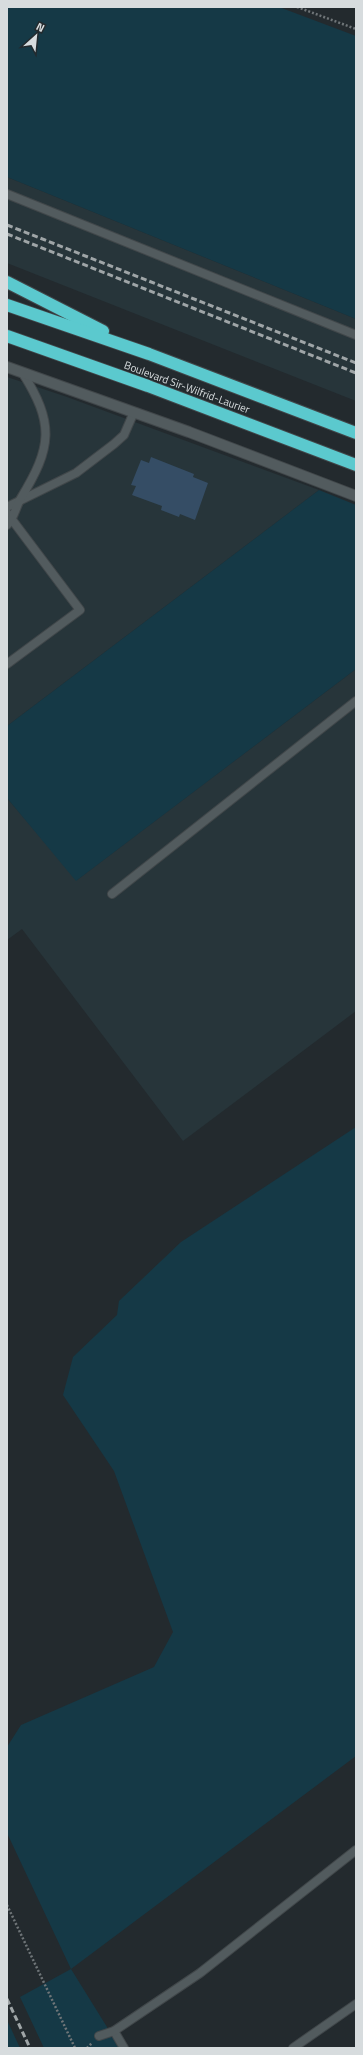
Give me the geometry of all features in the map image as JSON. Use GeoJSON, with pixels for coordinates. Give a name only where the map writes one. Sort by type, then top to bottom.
{"type":"FeatureCollection","features":[{"type":"Feature","properties":{"kind":"highway"},"geometry":{"type":"LineString","coordinates":[[7,282],[149,354]]}},
{"type":"Feature","properties":{"kind":"highway","name":"Boulevard Sir-Wilfrid-Laurier"},"geometry":{"type":"LineString","coordinates":[[7,305],[149,354],[356,433]]}},
{"type":"Feature","properties":{"kind":"highway","name":"Boulevard Sir-Wilfrid-Laurier"},"geometry":{"type":"LineString","coordinates":[[7,336],[141,383],[356,465]]}},
{"type":"Feature","properties":{"kind":"street"},"geometry":{"type":"LineString","coordinates":[[7,367],[134,412],[356,496]]}},
{"type":"Feature","properties":{"kind":"lane"},"geometry":{"type":"LineString","coordinates":[[7,194],[356,334]]}},
{"type":"Feature","properties":{"kind":"lane"},"geometry":{"type":"LineString","coordinates":[[7,664],[80,610],[8,519],[39,465],[43,453],[45,432],[45,421],[40,402],[22,372]]}},
{"type":"Feature","properties":{"kind":"lane"},"geometry":{"type":"LineString","coordinates":[[7,506],[76,473],[124,435],[134,412]]}},
{"type":"Feature","properties":{"kind":"lane"},"geometry":{"type":"LineString","coordinates":[[112,894],[356,701]]}},
{"type":"Feature","properties":{"kind":"lane"},"geometry":{"type":"LineString","coordinates":[[99,2036],[114,2031],[200,1973],[356,1850]]}},
{"type":"Feature","properties":{"kind":"lane"},"geometry":{"type":"LineString","coordinates":[[293,2048],[356,2004]]}},
{"type":"Feature","properties":{"kind":"lane"},"geometry":{"type":"LineString","coordinates":[[114,2031],[124,2048]]}},
{"type":"Feature","properties":{"kind":"path"},"geometry":{"type":"LineString","coordinates":[[297,7],[356,29]]}},
{"type":"Feature","properties":{"kind":"path"},"geometry":{"type":"LineString","coordinates":[[7,1905],[75,2048]]}},
{"type":"Feature","properties":{"kind":"shaded area"},"geometry":{"type":"Polygon","coordinates":[[[7,7],[279,7],[356,36],[356,319],[7,177],[7,7]]]}},
{"type":"Feature","properties":{"kind":"shaded area"},"geometry":{"type":"Polygon","coordinates":[[[7,177],[356,319],[356,401],[7,263],[7,177]]]}},
{"type":"Feature","properties":{"kind":"shaded area"},"geometry":{"type":"Polygon","coordinates":[[[7,377],[67,397],[319,490],[7,726],[7,377]]]}},
{"type":"Feature","properties":{"kind":"shaded area"},"geometry":{"type":"Polygon","coordinates":[[[319,490],[356,505],[356,669],[76,881],[7,798],[7,726],[319,490]]]}},
{"type":"Feature","properties":{"kind":"shaded area"},"geometry":{"type":"Polygon","coordinates":[[[356,669],[356,1011],[183,1141],[22,929],[7,940],[7,798],[77,880],[356,669]]]}},
{"type":"Feature","properties":{"kind":"shaded area"},"geometry":{"type":"Polygon","coordinates":[[[356,1127],[356,1756],[71,1969],[7,1833],[7,1747],[21,1725],[154,1667],[173,1632],[114,1471],[63,1395],[73,1357],[117,1315],[119,1301],[181,1242],[356,1127]]]}},
{"type":"Feature","properties":{"kind":"shaded area"},"geometry":{"type":"Polygon","coordinates":[[[71,1969],[120,2048],[44,2048],[20,1997],[71,1969]]]}},
{"type":"Feature","properties":{"kind":"shaded area"},"geometry":{"type":"Polygon","coordinates":[[[7,2020],[20,2048],[7,2048],[7,2020]]]}},
{"type":"Feature","properties":{"kind":"building"},"geometry":{"type":"Polygon","coordinates":[[[151,457],[194,474],[193,477],[208,483],[195,520],[180,514],[179,517],[161,510],[162,506],[132,495],[136,486],[131,485],[141,460],[149,463],[151,457]]]}},
{"type":"Feature","properties":{"kind":"railway"},"geometry":{"type":"LineString","coordinates":[[7,225],[356,363]]}},
{"type":"Feature","properties":{"kind":"railway"},"geometry":{"type":"LineString","coordinates":[[7,234],[356,373]]}},
{"type":"Feature","properties":{"kind":"railway"},"geometry":{"type":"LineString","coordinates":[[7,1999],[30,2048]]}}]}
